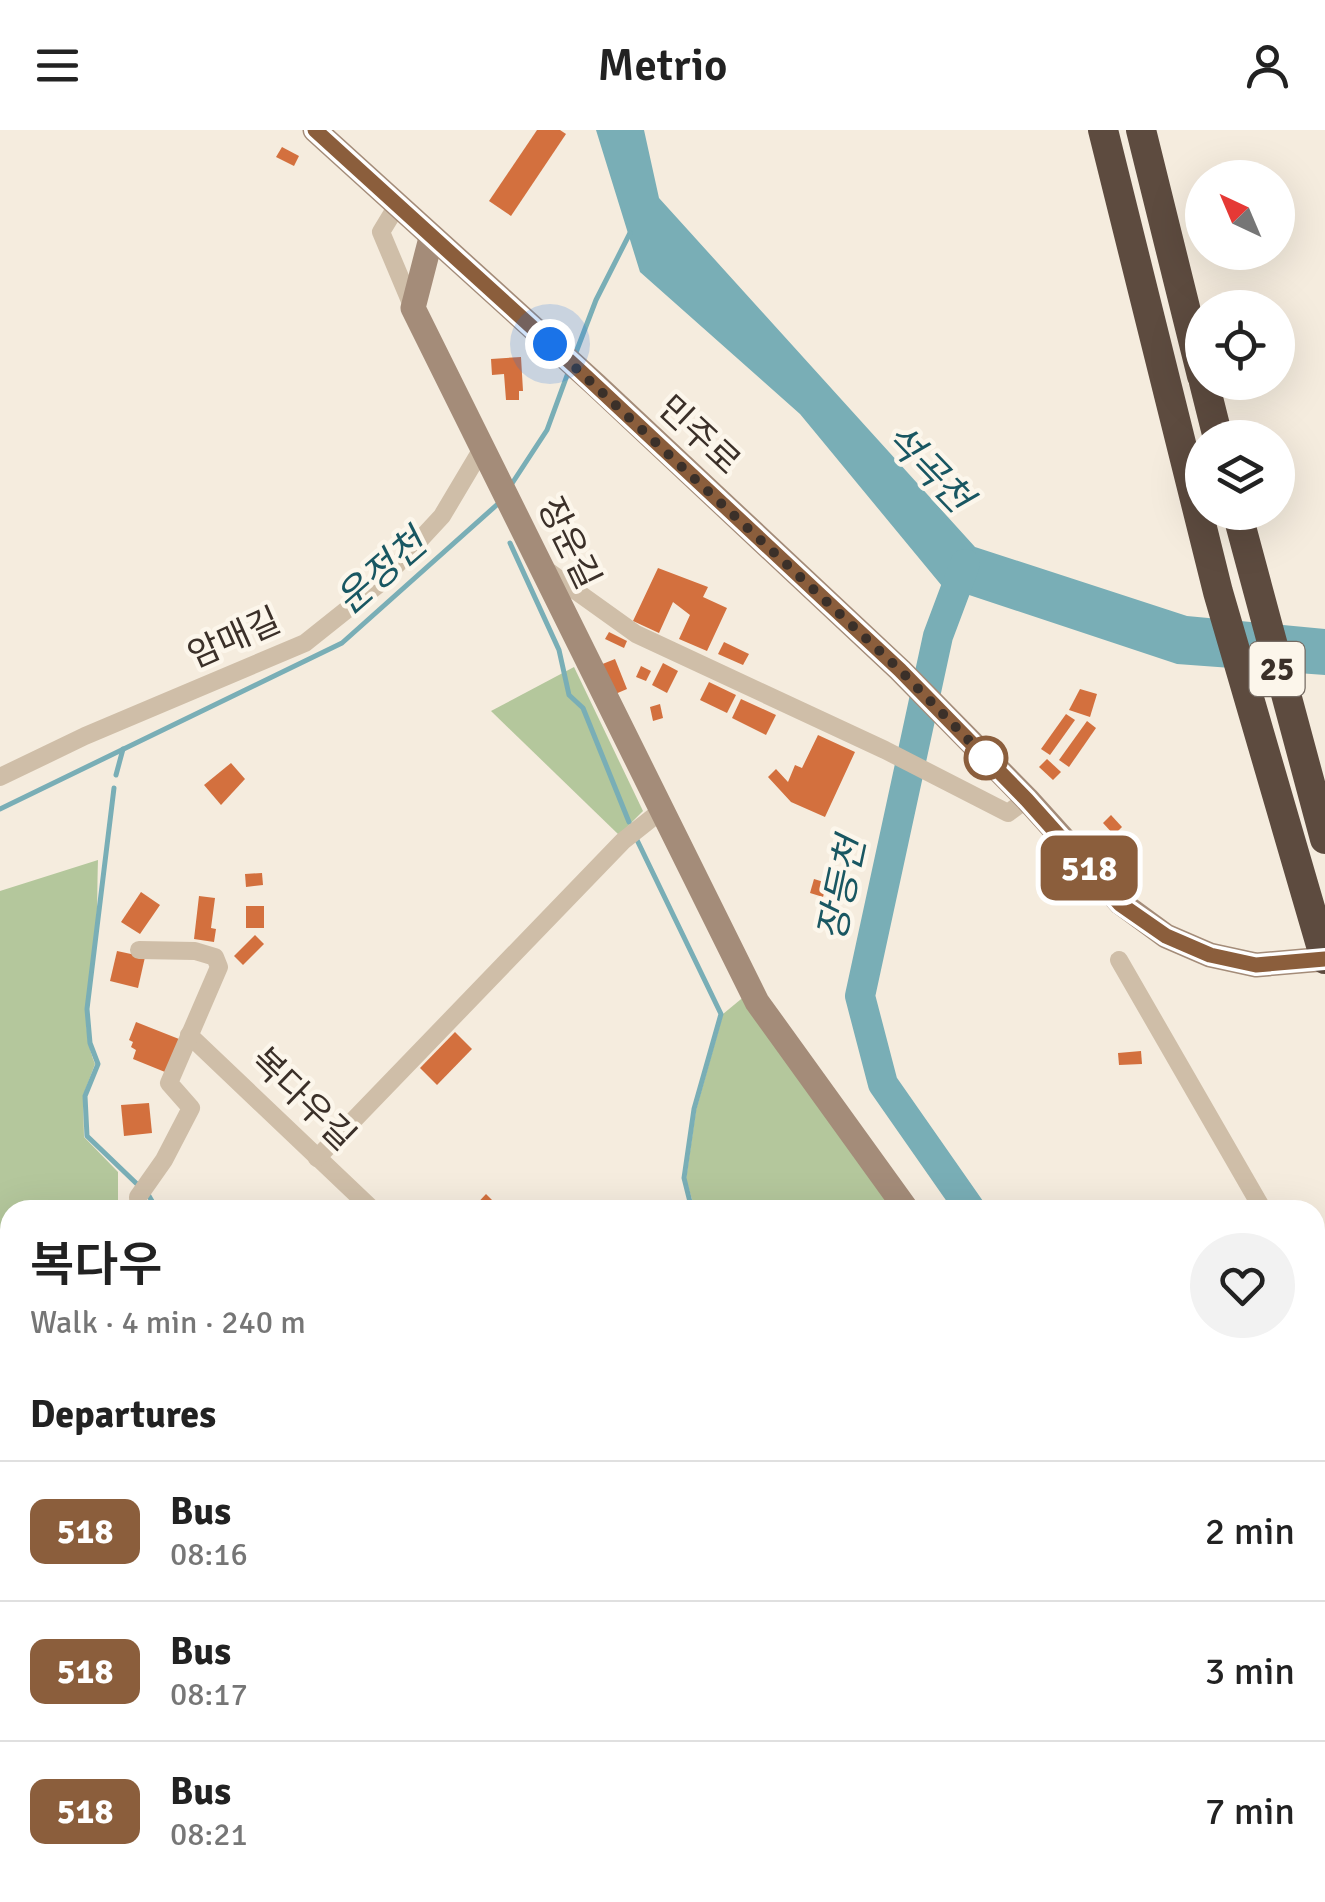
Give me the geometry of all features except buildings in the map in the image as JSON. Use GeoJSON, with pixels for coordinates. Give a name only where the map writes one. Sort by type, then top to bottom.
{"type":"FeatureCollection","features":[{"type":"Feature","properties":{"kind":"highway","name":"25"},"geometry":{"type":"LineString","coordinates":[[1104,130],[1218,592],[1325,959]]}},
{"type":"Feature","properties":{"kind":"highway"},"geometry":{"type":"LineString","coordinates":[[1141,130],[1185,307]]}},
{"type":"Feature","properties":{"kind":"highway","name":"25"},"geometry":{"type":"LineString","coordinates":[[1241,530],[1325,839]]}},
{"type":"Feature","properties":{"kind":"main road","name":"민주로"},"geometry":{"type":"LineString","coordinates":[[315,130],[596,385],[900,670],[1027,800],[1120,904],[1166,936],[1210,955],[1256,965],[1325,959]]}},
{"type":"Feature","properties":{"kind":"main road"},"geometry":{"type":"LineString","coordinates":[[413,308],[431,238]]}},
{"type":"Feature","properties":{"kind":"main road","name":"장운길"},"geometry":{"type":"LineString","coordinates":[[413,308],[757,1002],[899,1200]]}},
{"type":"Feature","properties":{"kind":"street","name":"장운길"},"geometry":{"type":"LineString","coordinates":[[398,204],[381,232],[413,308]]}},
{"type":"Feature","properties":{"kind":"street","name":"암매길"},"geometry":{"type":"LineString","coordinates":[[0,777],[85,736],[305,643],[379,584],[442,516],[486,456]]}},
{"type":"Feature","properties":{"kind":"street"},"geometry":{"type":"LineString","coordinates":[[541,566],[636,634],[885,750],[1008,813],[1027,800]]}},
{"type":"Feature","properties":{"kind":"street"},"geometry":{"type":"LineString","coordinates":[[318,1158],[623,841],[662,810]]}},
{"type":"Feature","properties":{"kind":"street"},"geometry":{"type":"LineString","coordinates":[[138,1200],[191,1108],[169,1083],[219,966],[215,957],[195,951],[140,950]]}},
{"type":"Feature","properties":{"kind":"street"},"geometry":{"type":"LineString","coordinates":[[1119,960],[1257,1200]]}},
{"type":"Feature","properties":{"kind":"street","name":"복다우길"},"geometry":{"type":"LineString","coordinates":[[189,1034],[362,1200]]}},
{"type":"Feature","properties":{"kind":"green space"},"geometry":{"type":"Polygon","coordinates":[[[574,667],[643,811],[619,835],[491,711],[574,667]]]}},
{"type":"Feature","properties":{"kind":"green space"},"geometry":{"type":"Polygon","coordinates":[[[98,860],[96,929],[86,1017],[95,1064],[83,1096],[84,1137],[118,1172],[118,1200],[0,1200],[0,891],[98,860]]]}},
{"type":"Feature","properties":{"kind":"green space"},"geometry":{"type":"Polygon","coordinates":[[[746,995],[892,1200],[692,1200],[686,1179],[696,1110],[723,1014],[746,995]]]}},
{"type":"Feature","properties":{"kind":"water"},"geometry":{"type":"Polygon","coordinates":[[[596,130],[644,130],[659,198],[975,547],[1187,616],[1325,629],[1325,675],[1177,664],[942,586],[800,414],[640,272],[596,130]]]}},
{"type":"Feature","properties":{"kind":"waterway","name":"운정천"},"geometry":{"type":"LineString","coordinates":[[575,355],[596,300],[630,233]]}},
{"type":"Feature","properties":{"kind":"waterway","name":"운정천"},"geometry":{"type":"LineString","coordinates":[[511,485],[547,430],[569,370]]}},
{"type":"Feature","properties":{"kind":"waterway","name":"운정천"},"geometry":{"type":"LineString","coordinates":[[0,809],[342,643],[500,502]]}},
{"type":"Feature","properties":{"kind":"waterway"},"geometry":{"type":"LineString","coordinates":[[510,543],[559,650],[569,695],[583,708],[629,822]]}},
{"type":"Feature","properties":{"kind":"waterway","name":"장등천"},"geometry":{"type":"LineString","coordinates":[[964,1200],[883,1084],[860,996],[938,636],[965,564]]}},
{"type":"Feature","properties":{"kind":"waterway"},"geometry":{"type":"LineString","coordinates":[[116,775],[123,749]]}},
{"type":"Feature","properties":{"kind":"waterway"},"geometry":{"type":"LineString","coordinates":[[114,788],[87,1009],[90,1043],[98,1064],[85,1096],[87,1136],[138,1185]]}},
{"type":"Feature","properties":{"kind":"waterway"},"geometry":{"type":"LineString","coordinates":[[637,840],[721,1014],[694,1109],[684,1178],[690,1200]]}},
{"type":"Feature","properties":{"kind":"waterway"},"geometry":{"type":"LineString","coordinates":[[149,1196],[151,1200]]}},
{"type":"Feature","properties":{"kind":"bus line","name":"518"},"geometry":{"type":"LineString","coordinates":[[315,130],[900,670],[1027,800],[1120,904],[1166,936],[1231,961],[1256,965],[1325,959]]}},
{"type":"Feature","properties":{"kind":"route"},"geometry":{"type":"LineString","coordinates":[[550,344],[900,670],[986,758]]}},
{"type":"Feature","properties":{"kind":"water label","name":"석곡천"},"geometry":{"type":"Point","coordinates":[928,468]}}]}
